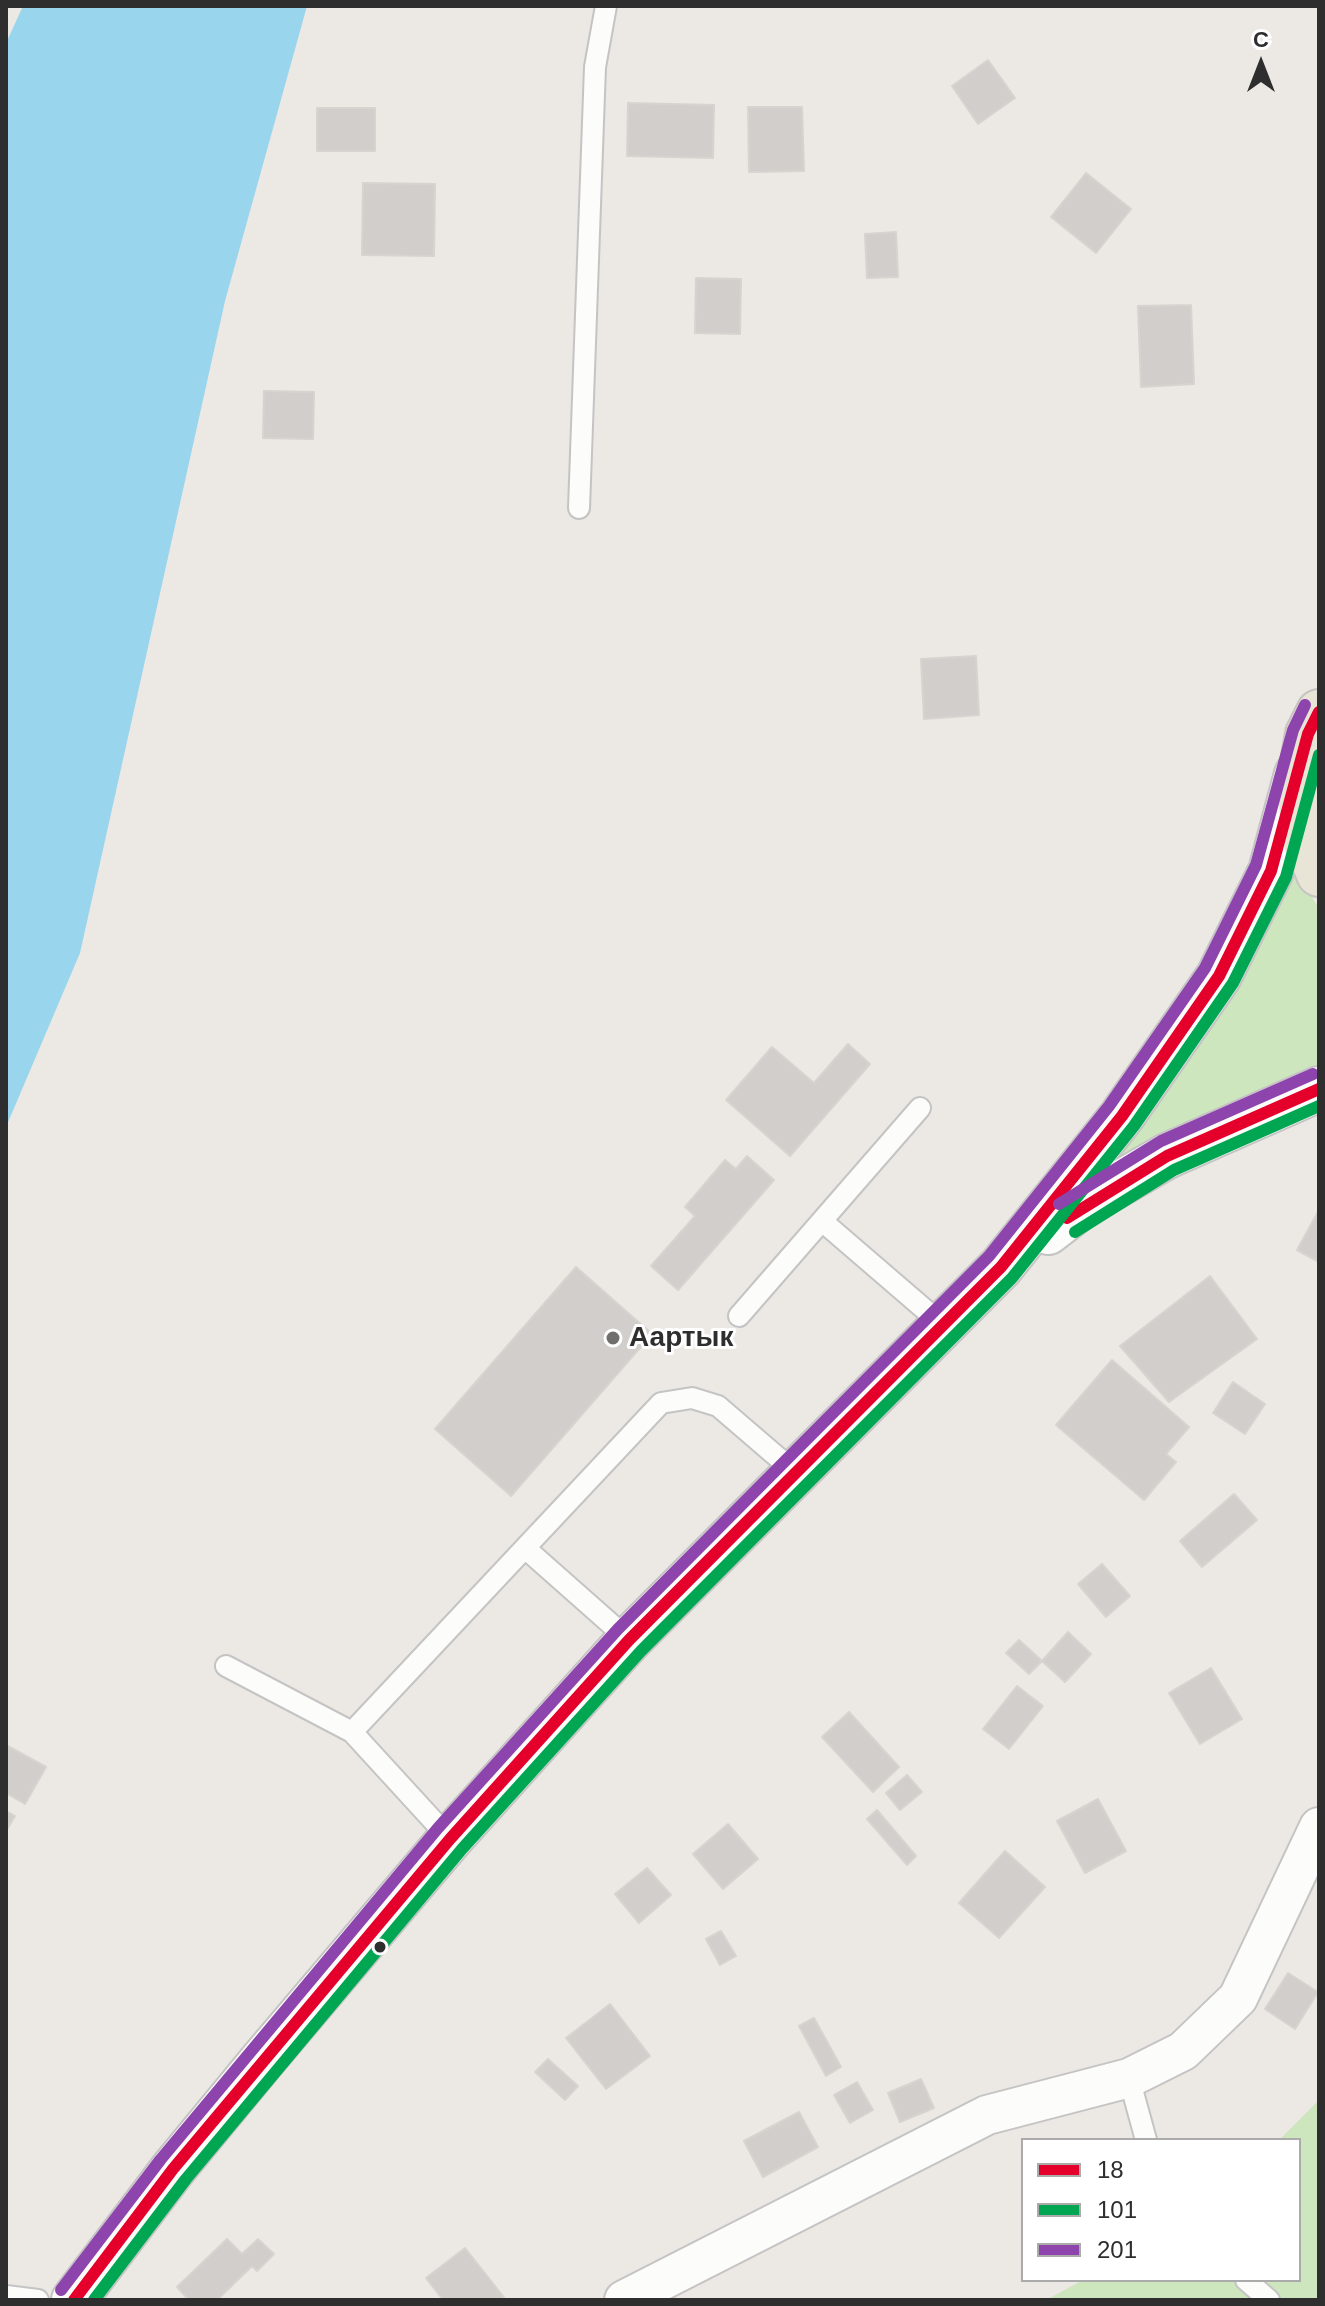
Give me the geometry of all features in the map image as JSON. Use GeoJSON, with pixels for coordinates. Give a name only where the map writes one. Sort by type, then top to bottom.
{"type":"FeatureCollection","features":[{"type":"Feature","properties":{"kind":"main road"},"geometry":{"type":"LineString","coordinates":[[1314,723],[1299,787],[1305,840],[1319,874]]}},
{"type":"Feature","properties":{"kind":"main road"},"geometry":{"type":"LineString","coordinates":[[74,2300],[173,2169],[450,1839],[629,1640],[1001,1267],[1122,1116],[1219,976],[1271,871],[1314,723]]}},
{"type":"Feature","properties":{"kind":"main road"},"geometry":{"type":"LineString","coordinates":[[1001,1267],[1084,1204],[1167,1156],[1319,1089]]}},
{"type":"Feature","properties":{"kind":"street"},"geometry":{"type":"LineString","coordinates":[[624,2300],[987,2115],[1129,2078],[1183,2051],[1238,1998],[1319,1827]]}},
{"type":"Feature","properties":{"kind":"lane"},"geometry":{"type":"LineString","coordinates":[[579,508],[595,67],[606,6]]}},
{"type":"Feature","properties":{"kind":"lane"},"geometry":{"type":"LineString","coordinates":[[739,1316],[920,1108]]}},
{"type":"Feature","properties":{"kind":"lane"},"geometry":{"type":"LineString","coordinates":[[822,1221],[944,1326]]}},
{"type":"Feature","properties":{"kind":"lane"},"geometry":{"type":"LineString","coordinates":[[352,1732],[661,1403],[692,1398],[718,1406],[796,1473]]}},
{"type":"Feature","properties":{"kind":"lane"},"geometry":{"type":"LineString","coordinates":[[525,1548],[629,1640]]}},
{"type":"Feature","properties":{"kind":"lane"},"geometry":{"type":"LineString","coordinates":[[226,1666],[352,1732],[450,1839]]}},
{"type":"Feature","properties":{"kind":"lane"},"geometry":{"type":"LineString","coordinates":[[1129,2078],[1145,2138]]}},
{"type":"Feature","properties":{"kind":"lane"},"geometry":{"type":"LineString","coordinates":[[1248,2282],[1269,2300]]}},
{"type":"Feature","properties":{"kind":"lane"},"geometry":{"type":"LineString","coordinates":[[6,2296],[38,2300]]}},
{"type":"Feature","properties":{"kind":"green space"},"geometry":{"type":"Polygon","coordinates":[[[1282,845],[1319,909],[1319,1068],[1106,1169],[1282,845]]]}},
{"type":"Feature","properties":{"kind":"green space"},"geometry":{"type":"Polygon","coordinates":[[[1319,2100],[1319,2300],[1046,2300],[1079,2282],[1301,2282],[1301,2138],[1281,2138],[1319,2100]]]}},
{"type":"Feature","properties":{"kind":"water"},"geometry":{"type":"Polygon","coordinates":[[[23,6],[307,6],[225,301],[80,953],[6,1127],[6,43],[23,6]]]}},
{"type":"Feature","properties":{"kind":"building"},"geometry":{"type":"Polygon","coordinates":[[[988,60],[1015,98],[978,124],[952,86],[988,60]]]}},
{"type":"Feature","properties":{"kind":"building"},"geometry":{"type":"Polygon","coordinates":[[[628,103],[714,105],[713,158],[627,156],[628,103]]]}},
{"type":"Feature","properties":{"kind":"building"},"geometry":{"type":"Polygon","coordinates":[[[748,107],[802,107],[804,171],[749,172],[748,107]]]}},
{"type":"Feature","properties":{"kind":"building"},"geometry":{"type":"Polygon","coordinates":[[[317,108],[375,108],[375,151],[317,151],[317,108]]]}},
{"type":"Feature","properties":{"kind":"building"},"geometry":{"type":"Polygon","coordinates":[[[1086,173],[1131,209],[1096,253],[1051,217],[1086,173]]]}},
{"type":"Feature","properties":{"kind":"building"},"geometry":{"type":"Polygon","coordinates":[[[363,183],[435,184],[434,256],[362,255],[363,183]]]}},
{"type":"Feature","properties":{"kind":"building"},"geometry":{"type":"Polygon","coordinates":[[[896,232],[898,277],[867,278],[865,234],[896,232]]]}},
{"type":"Feature","properties":{"kind":"building"},"geometry":{"type":"Polygon","coordinates":[[[696,278],[741,279],[740,334],[695,333],[696,278]]]}},
{"type":"Feature","properties":{"kind":"building"},"geometry":{"type":"Polygon","coordinates":[[[1191,305],[1194,384],[1141,387],[1138,306],[1191,305]]]}},
{"type":"Feature","properties":{"kind":"building"},"geometry":{"type":"Polygon","coordinates":[[[264,391],[314,392],[313,439],[263,438],[264,391]]]}},
{"type":"Feature","properties":{"kind":"building"},"geometry":{"type":"Polygon","coordinates":[[[976,656],[979,715],[924,719],[921,659],[976,656]]]}},
{"type":"Feature","properties":{"kind":"building"},"geometry":{"type":"Polygon","coordinates":[[[848,1044],[870,1064],[790,1156],[726,1100],[772,1047],[814,1083],[848,1044]]]}},
{"type":"Feature","properties":{"kind":"building"},"geometry":{"type":"Polygon","coordinates":[[[747,1156],[774,1180],[678,1290],[651,1266],[695,1216],[685,1207],[725,1160],[736,1169],[747,1156]]]}},
{"type":"Feature","properties":{"kind":"building"},"geometry":{"type":"Polygon","coordinates":[[[1319,1210],[1319,1262],[1297,1250],[1319,1210]]]}},
{"type":"Feature","properties":{"kind":"building"},"geometry":{"type":"Polygon","coordinates":[[[576,1267],[652,1334],[511,1496],[435,1429],[576,1267]]]}},
{"type":"Feature","properties":{"kind":"building"},"geometry":{"type":"Polygon","coordinates":[[[1210,1276],[1257,1339],[1169,1402],[1120,1346],[1210,1276]]]}},
{"type":"Feature","properties":{"kind":"building"},"geometry":{"type":"Polygon","coordinates":[[[1112,1360],[1189,1427],[1166,1454],[1176,1462],[1144,1500],[1056,1425],[1112,1360]]]}},
{"type":"Feature","properties":{"kind":"building"},"geometry":{"type":"Polygon","coordinates":[[[1233,1382],[1265,1404],[1245,1434],[1213,1413],[1233,1382]]]}},
{"type":"Feature","properties":{"kind":"building"},"geometry":{"type":"Polygon","coordinates":[[[1234,1494],[1257,1520],[1202,1567],[1180,1541],[1234,1494]]]}},
{"type":"Feature","properties":{"kind":"building"},"geometry":{"type":"Polygon","coordinates":[[[1102,1564],[1130,1596],[1106,1617],[1078,1584],[1102,1564]]]}},
{"type":"Feature","properties":{"kind":"building"},"geometry":{"type":"Polygon","coordinates":[[[1068,1632],[1091,1654],[1065,1682],[1042,1661],[1068,1632]]]}},
{"type":"Feature","properties":{"kind":"building"},"geometry":{"type":"Polygon","coordinates":[[[1019,1640],[1042,1661],[1029,1674],[1006,1653],[1019,1640]]]}},
{"type":"Feature","properties":{"kind":"building"},"geometry":{"type":"Polygon","coordinates":[[[1211,1668],[1242,1719],[1200,1744],[1169,1693],[1211,1668]]]}},
{"type":"Feature","properties":{"kind":"building"},"geometry":{"type":"Polygon","coordinates":[[[1017,1686],[1043,1706],[1009,1749],[983,1729],[1017,1686]]]}},
{"type":"Feature","properties":{"kind":"building"},"geometry":{"type":"Polygon","coordinates":[[[849,1712],[899,1767],[873,1792],[822,1737],[849,1712]]]}},
{"type":"Feature","properties":{"kind":"building"},"geometry":{"type":"Polygon","coordinates":[[[6,1745],[46,1767],[25,1804],[6,1793],[6,1745]]]}},
{"type":"Feature","properties":{"kind":"building"},"geometry":{"type":"Polygon","coordinates":[[[907,1775],[922,1792],[900,1810],[886,1793],[907,1775]]]}},
{"type":"Feature","properties":{"kind":"building"},"geometry":{"type":"Polygon","coordinates":[[[1098,1799],[1126,1851],[1085,1873],[1057,1821],[1098,1799]]]}},
{"type":"Feature","properties":{"kind":"building"},"geometry":{"type":"Polygon","coordinates":[[[877,1810],[916,1856],[907,1865],[867,1819],[877,1810]]]}},
{"type":"Feature","properties":{"kind":"building"},"geometry":{"type":"Polygon","coordinates":[[[6,1811],[15,1816],[6,1831],[6,1811]]]}},
{"type":"Feature","properties":{"kind":"building"},"geometry":{"type":"Polygon","coordinates":[[[728,1824],[758,1859],[723,1889],[693,1854],[728,1824]]]}},
{"type":"Feature","properties":{"kind":"building"},"geometry":{"type":"Polygon","coordinates":[[[1005,1851],[1045,1887],[999,1938],[959,1903],[1005,1851]]]}},
{"type":"Feature","properties":{"kind":"building"},"geometry":{"type":"Polygon","coordinates":[[[647,1868],[671,1895],[639,1923],[615,1894],[647,1868]]]}},
{"type":"Feature","properties":{"kind":"building"},"geometry":{"type":"Polygon","coordinates":[[[721,1931],[736,1956],[720,1965],[706,1939],[721,1931]]]}},
{"type":"Feature","properties":{"kind":"building"},"geometry":{"type":"Polygon","coordinates":[[[1288,1973],[1318,1992],[1295,2029],[1265,2009],[1288,1973]]]}},
{"type":"Feature","properties":{"kind":"building"},"geometry":{"type":"Polygon","coordinates":[[[610,2004],[650,2056],[606,2089],[566,2038],[610,2004]]]}},
{"type":"Feature","properties":{"kind":"building"},"geometry":{"type":"Polygon","coordinates":[[[814,2018],[841,2067],[826,2076],[799,2026],[814,2018]]]}},
{"type":"Feature","properties":{"kind":"building"},"geometry":{"type":"Polygon","coordinates":[[[548,2059],[578,2086],[565,2100],[535,2072],[548,2059]]]}},
{"type":"Feature","properties":{"kind":"building"},"geometry":{"type":"Polygon","coordinates":[[[921,2079],[934,2108],[900,2122],[888,2093],[921,2079]]]}},
{"type":"Feature","properties":{"kind":"building"},"geometry":{"type":"Polygon","coordinates":[[[857,2082],[873,2110],[850,2123],[834,2095],[857,2082]]]}},
{"type":"Feature","properties":{"kind":"building"},"geometry":{"type":"Polygon","coordinates":[[[799,2112],[818,2147],[763,2177],[744,2141],[799,2112]]]}},
{"type":"Feature","properties":{"kind":"building"},"geometry":{"type":"Polygon","coordinates":[[[227,2239],[242,2254],[258,2239],[274,2254],[257,2271],[252,2266],[217,2300],[189,2300],[177,2287],[227,2239]]]}},
{"type":"Feature","properties":{"kind":"building"},"geometry":{"type":"Polygon","coordinates":[[[465,2248],[506,2300],[443,2300],[426,2278],[465,2248]]]}},
{"type":"Feature","properties":{"kind":"transit line","name":"201"},"geometry":{"type":"LineString","coordinates":[[61,2290],[161,2159],[438,1828],[618,1629],[989,1256],[1109,1106],[1205,968],[1256,865],[1293,730],[1305,705]]}},
{"type":"Feature","properties":{"kind":"transit line","name":"18"},"geometry":{"type":"LineString","coordinates":[[74,2300],[173,2169],[450,1839],[629,1640],[1001,1267],[1122,1116],[1219,976],[1271,871],[1308,734],[1319,712]]}},
{"type":"Feature","properties":{"kind":"transit line","name":"101"},"geometry":{"type":"LineString","coordinates":[[94,2300],[186,2179],[462,1849],[641,1651],[1012,1278],[1134,1126],[1233,983],[1286,877],[1319,755]]}},
{"type":"Feature","properties":{"kind":"transit line","name":"201"},"geometry":{"type":"LineString","coordinates":[[1059,1204],[1161,1141],[1313,1074]]}},
{"type":"Feature","properties":{"kind":"transit line","name":"18"},"geometry":{"type":"LineString","coordinates":[[1067,1218],[1167,1156],[1319,1089]]}},
{"type":"Feature","properties":{"kind":"transit line","name":"101"},"geometry":{"type":"LineString","coordinates":[[1075,1232],[1174,1170],[1319,1106]]}},
{"type":"Feature","properties":{"kind":"place","name":"Аартык"},"geometry":{"type":"Point","coordinates":[613,1338]}}]}
